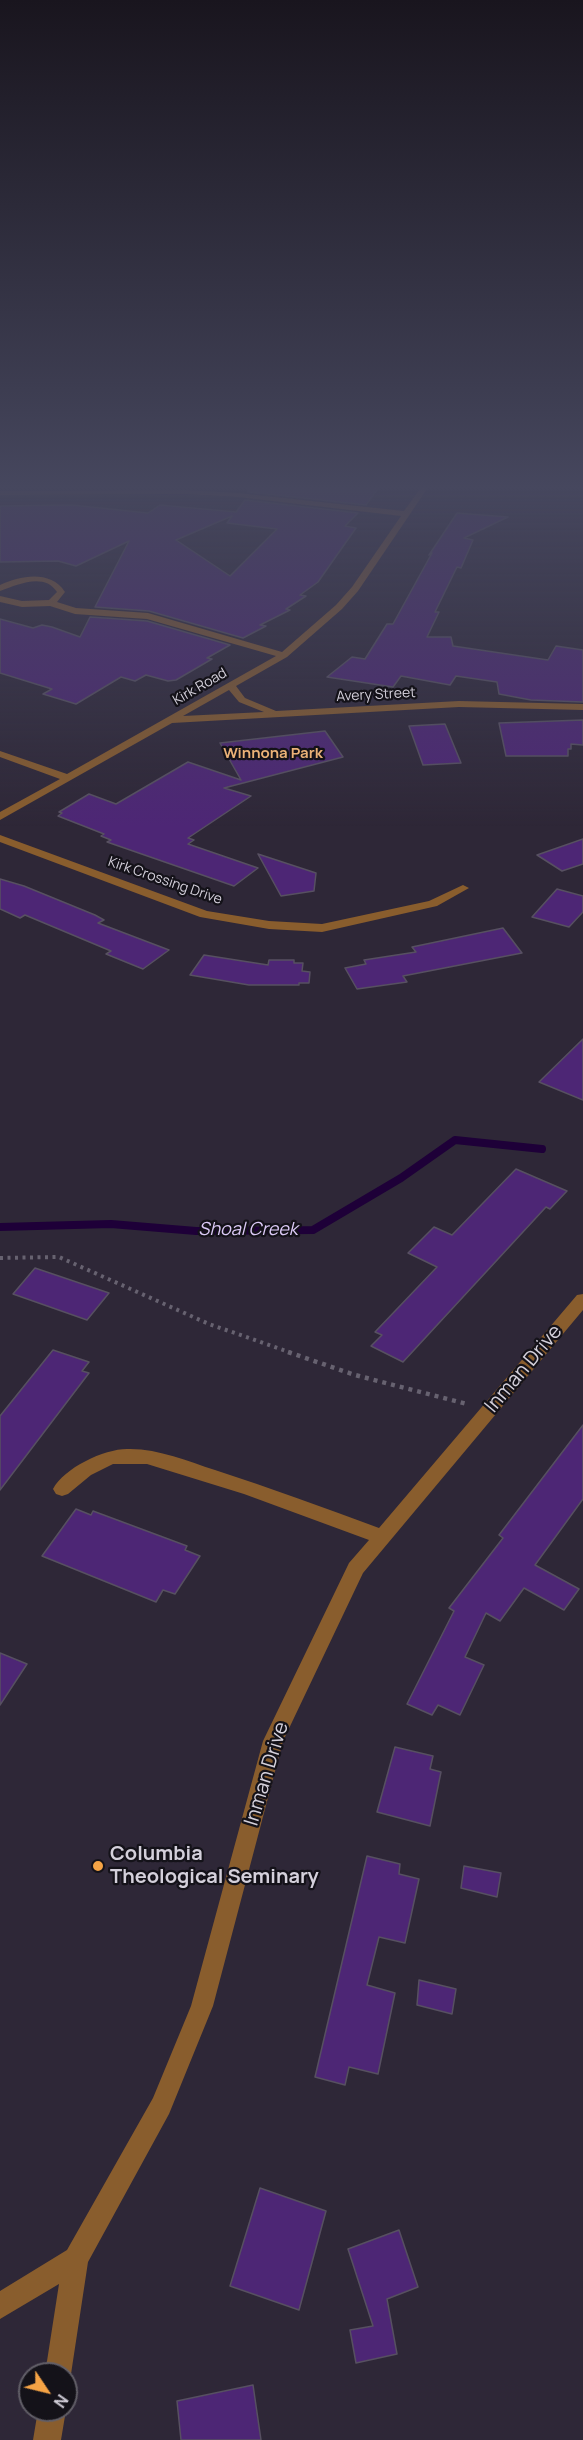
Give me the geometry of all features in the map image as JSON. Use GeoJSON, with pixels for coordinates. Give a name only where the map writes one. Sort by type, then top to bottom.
{"type":"FeatureCollection","features":[{"type":"Feature","properties":{"kind":"street"},"geometry":{"type":"LineString","coordinates":[[4,600],[22,604],[51,603],[75,611],[158,618],[284,655]]}},
{"type":"Feature","properties":{"kind":"street"},"geometry":{"type":"LineString","coordinates":[[51,603],[54,600]]}},
{"type":"Feature","properties":{"kind":"street","name":"Kirk Road"},"geometry":{"type":"LineString","coordinates":[[0,817],[284,655],[345,600]]}},
{"type":"Feature","properties":{"kind":"street"},"geometry":{"type":"LineString","coordinates":[[230,685],[242,700],[279,714]]}},
{"type":"Feature","properties":{"kind":"street","name":"Avery Street"},"geometry":{"type":"LineString","coordinates":[[171,720],[459,704],[583,706]]}},
{"type":"Feature","properties":{"kind":"street"},"geometry":{"type":"LineString","coordinates":[[0,754],[68,778]]}},
{"type":"Feature","properties":{"kind":"street","name":"Kirk Crossing Drive"},"geometry":{"type":"LineString","coordinates":[[0,838],[204,914],[269,925],[322,928],[433,904],[463,888]]}},
{"type":"Feature","properties":{"kind":"street","name":"Inman Drive"},"geometry":{"type":"LineString","coordinates":[[0,2306],[76,2259],[161,2106],[202,2006],[273,1741],[356,1568],[583,1299]]}},
{"type":"Feature","properties":{"kind":"street"},"geometry":{"type":"LineString","coordinates":[[62,1489],[96,1464],[112,1457],[161,1460],[239,1484],[382,1537]]}},
{"type":"Feature","properties":{"kind":"street"},"geometry":{"type":"LineString","coordinates":[[59,2362],[76,2259]]}},
{"type":"Feature","properties":{"kind":"street"},"geometry":{"type":"LineString","coordinates":[[47,2440],[50,2422]]}},
{"type":"Feature","properties":{"kind":"path"},"geometry":{"type":"LineString","coordinates":[[0,1258],[59,1257],[209,1324],[355,1375],[489,1410]]}},
{"type":"Feature","properties":{"kind":"building"},"geometry":{"type":"Polygon","coordinates":[[[99,600],[300,600],[286,609],[290,610],[260,625],[266,626],[243,638],[149,611],[95,607],[99,600]]]}},
{"type":"Feature","properties":{"kind":"building"},"geometry":{"type":"Polygon","coordinates":[[[406,600],[441,600],[435,612],[439,612],[427,637],[451,637],[453,646],[548,660],[556,646],[583,650],[583,702],[531,700],[499,694],[497,682],[456,676],[450,685],[401,676],[393,687],[327,677],[352,657],[365,659],[387,624],[393,624],[406,600]]]}},
{"type":"Feature","properties":{"kind":"building"},"geometry":{"type":"Polygon","coordinates":[[[90,617],[147,621],[230,645],[207,658],[212,659],[176,680],[168,681],[146,675],[135,681],[121,677],[76,704],[43,694],[52,689],[0,673],[0,619],[33,628],[42,625],[52,627],[80,637],[90,617]]]}},
{"type":"Feature","properties":{"kind":"building"},"geometry":{"type":"Polygon","coordinates":[[[583,720],[583,745],[571,744],[568,756],[506,756],[499,723],[583,720]]]}},
{"type":"Feature","properties":{"kind":"building"},"geometry":{"type":"Polygon","coordinates":[[[445,724],[461,763],[423,765],[409,726],[445,724]]]}},
{"type":"Feature","properties":{"kind":"building"},"geometry":{"type":"Polygon","coordinates":[[[325,731],[343,757],[224,788],[251,796],[188,838],[194,840],[188,844],[258,868],[234,886],[107,842],[111,840],[101,836],[104,834],[58,816],[62,813],[59,812],[89,794],[116,804],[188,762],[241,780],[220,743],[325,731]]]}},
{"type":"Feature","properties":{"kind":"building"},"geometry":{"type":"Polygon","coordinates":[[[583,839],[583,864],[562,871],[537,855],[583,839]]]}},
{"type":"Feature","properties":{"kind":"building"},"geometry":{"type":"Polygon","coordinates":[[[258,854],[316,873],[314,891],[281,896],[258,854]]]}},
{"type":"Feature","properties":{"kind":"building"},"geometry":{"type":"Polygon","coordinates":[[[0,879],[24,886],[95,915],[104,920],[98,923],[169,950],[143,969],[106,954],[111,951],[25,915],[20,918],[0,909],[0,879]]]}},
{"type":"Feature","properties":{"kind":"building"},"geometry":{"type":"Polygon","coordinates":[[[557,889],[583,896],[583,912],[569,927],[532,917],[557,889]]]}},
{"type":"Feature","properties":{"kind":"building"},"geometry":{"type":"Polygon","coordinates":[[[503,928],[522,953],[403,976],[407,982],[357,989],[345,968],[366,964],[364,960],[416,952],[412,947],[503,928]]]}},
{"type":"Feature","properties":{"kind":"building"},"geometry":{"type":"Polygon","coordinates":[[[204,955],[268,965],[269,960],[294,960],[294,963],[303,963],[302,971],[310,972],[309,983],[249,985],[190,975],[204,955]]]}},
{"type":"Feature","properties":{"kind":"building"},"geometry":{"type":"Polygon","coordinates":[[[583,1039],[583,1100],[539,1082],[583,1039]]]}},
{"type":"Feature","properties":{"kind":"building"},"geometry":{"type":"Polygon","coordinates":[[[516,1169],[567,1191],[550,1209],[546,1207],[403,1362],[371,1346],[382,1335],[375,1332],[437,1267],[408,1253],[434,1227],[452,1235],[516,1169]]]}},
{"type":"Feature","properties":{"kind":"building"},"geometry":{"type":"Polygon","coordinates":[[[35,1268],[109,1293],[87,1320],[13,1294],[35,1268]]]}},
{"type":"Feature","properties":{"kind":"building"},"geometry":{"type":"Polygon","coordinates":[[[53,1350],[89,1362],[82,1371],[89,1373],[0,1490],[0,1416],[53,1350]]]}},
{"type":"Feature","properties":{"kind":"building"},"geometry":{"type":"Polygon","coordinates":[[[583,1425],[583,1499],[535,1565],[579,1589],[564,1610],[524,1588],[500,1621],[486,1613],[465,1657],[484,1665],[460,1715],[438,1705],[432,1715],[407,1704],[454,1611],[449,1608],[503,1538],[499,1535],[583,1425]]]}},
{"type":"Feature","properties":{"kind":"building"},"geometry":{"type":"Polygon","coordinates":[[[76,1509],[91,1515],[93,1511],[187,1546],[185,1550],[200,1556],[175,1594],[163,1590],[156,1602],[42,1556],[76,1509]]]}},
{"type":"Feature","properties":{"kind":"building"},"geometry":{"type":"Polygon","coordinates":[[[0,1653],[27,1664],[0,1705],[0,1653]]]}},
{"type":"Feature","properties":{"kind":"building"},"geometry":{"type":"Polygon","coordinates":[[[395,1747],[433,1756],[430,1769],[441,1772],[430,1826],[377,1812],[395,1747]]]}},
{"type":"Feature","properties":{"kind":"building"},"geometry":{"type":"Polygon","coordinates":[[[367,1856],[400,1864],[399,1874],[419,1879],[405,1943],[379,1937],[367,1985],[395,1993],[378,2074],[349,2067],[345,2085],[315,2077],[367,1856]]]}},
{"type":"Feature","properties":{"kind":"building"},"geometry":{"type":"Polygon","coordinates":[[[464,1866],[501,1873],[497,1897],[461,1888],[464,1866]]]}},
{"type":"Feature","properties":{"kind":"building"},"geometry":{"type":"Polygon","coordinates":[[[419,1980],[456,1989],[452,2014],[417,2005],[419,1980]]]}},
{"type":"Feature","properties":{"kind":"building"},"geometry":{"type":"Polygon","coordinates":[[[260,2188],[326,2211],[299,2310],[230,2286],[260,2188]]]}},
{"type":"Feature","properties":{"kind":"building"},"geometry":{"type":"Polygon","coordinates":[[[399,2230],[418,2287],[387,2299],[397,2354],[356,2363],[350,2330],[373,2326],[348,2249],[399,2230]]]}},
{"type":"Feature","properties":{"kind":"building"},"geometry":{"type":"Polygon","coordinates":[[[253,2385],[261,2440],[181,2440],[177,2401],[253,2385]]]}},
{"type":"Feature","properties":{"kind":"waterway","name":"Shoal Creek"},"geometry":{"type":"LineString","coordinates":[[0,1227],[111,1224],[196,1231],[313,1230],[401,1178],[455,1140],[542,1149]]}},
{"type":"Feature","properties":{"kind":"place","name":"Columbia Theological Seminary"},"geometry":{"type":"Point","coordinates":[98,1866]}},
{"type":"Feature","properties":{"kind":"district","name":"Winnona Park"},"geometry":{"type":"Point","coordinates":[273,754]}}]}
